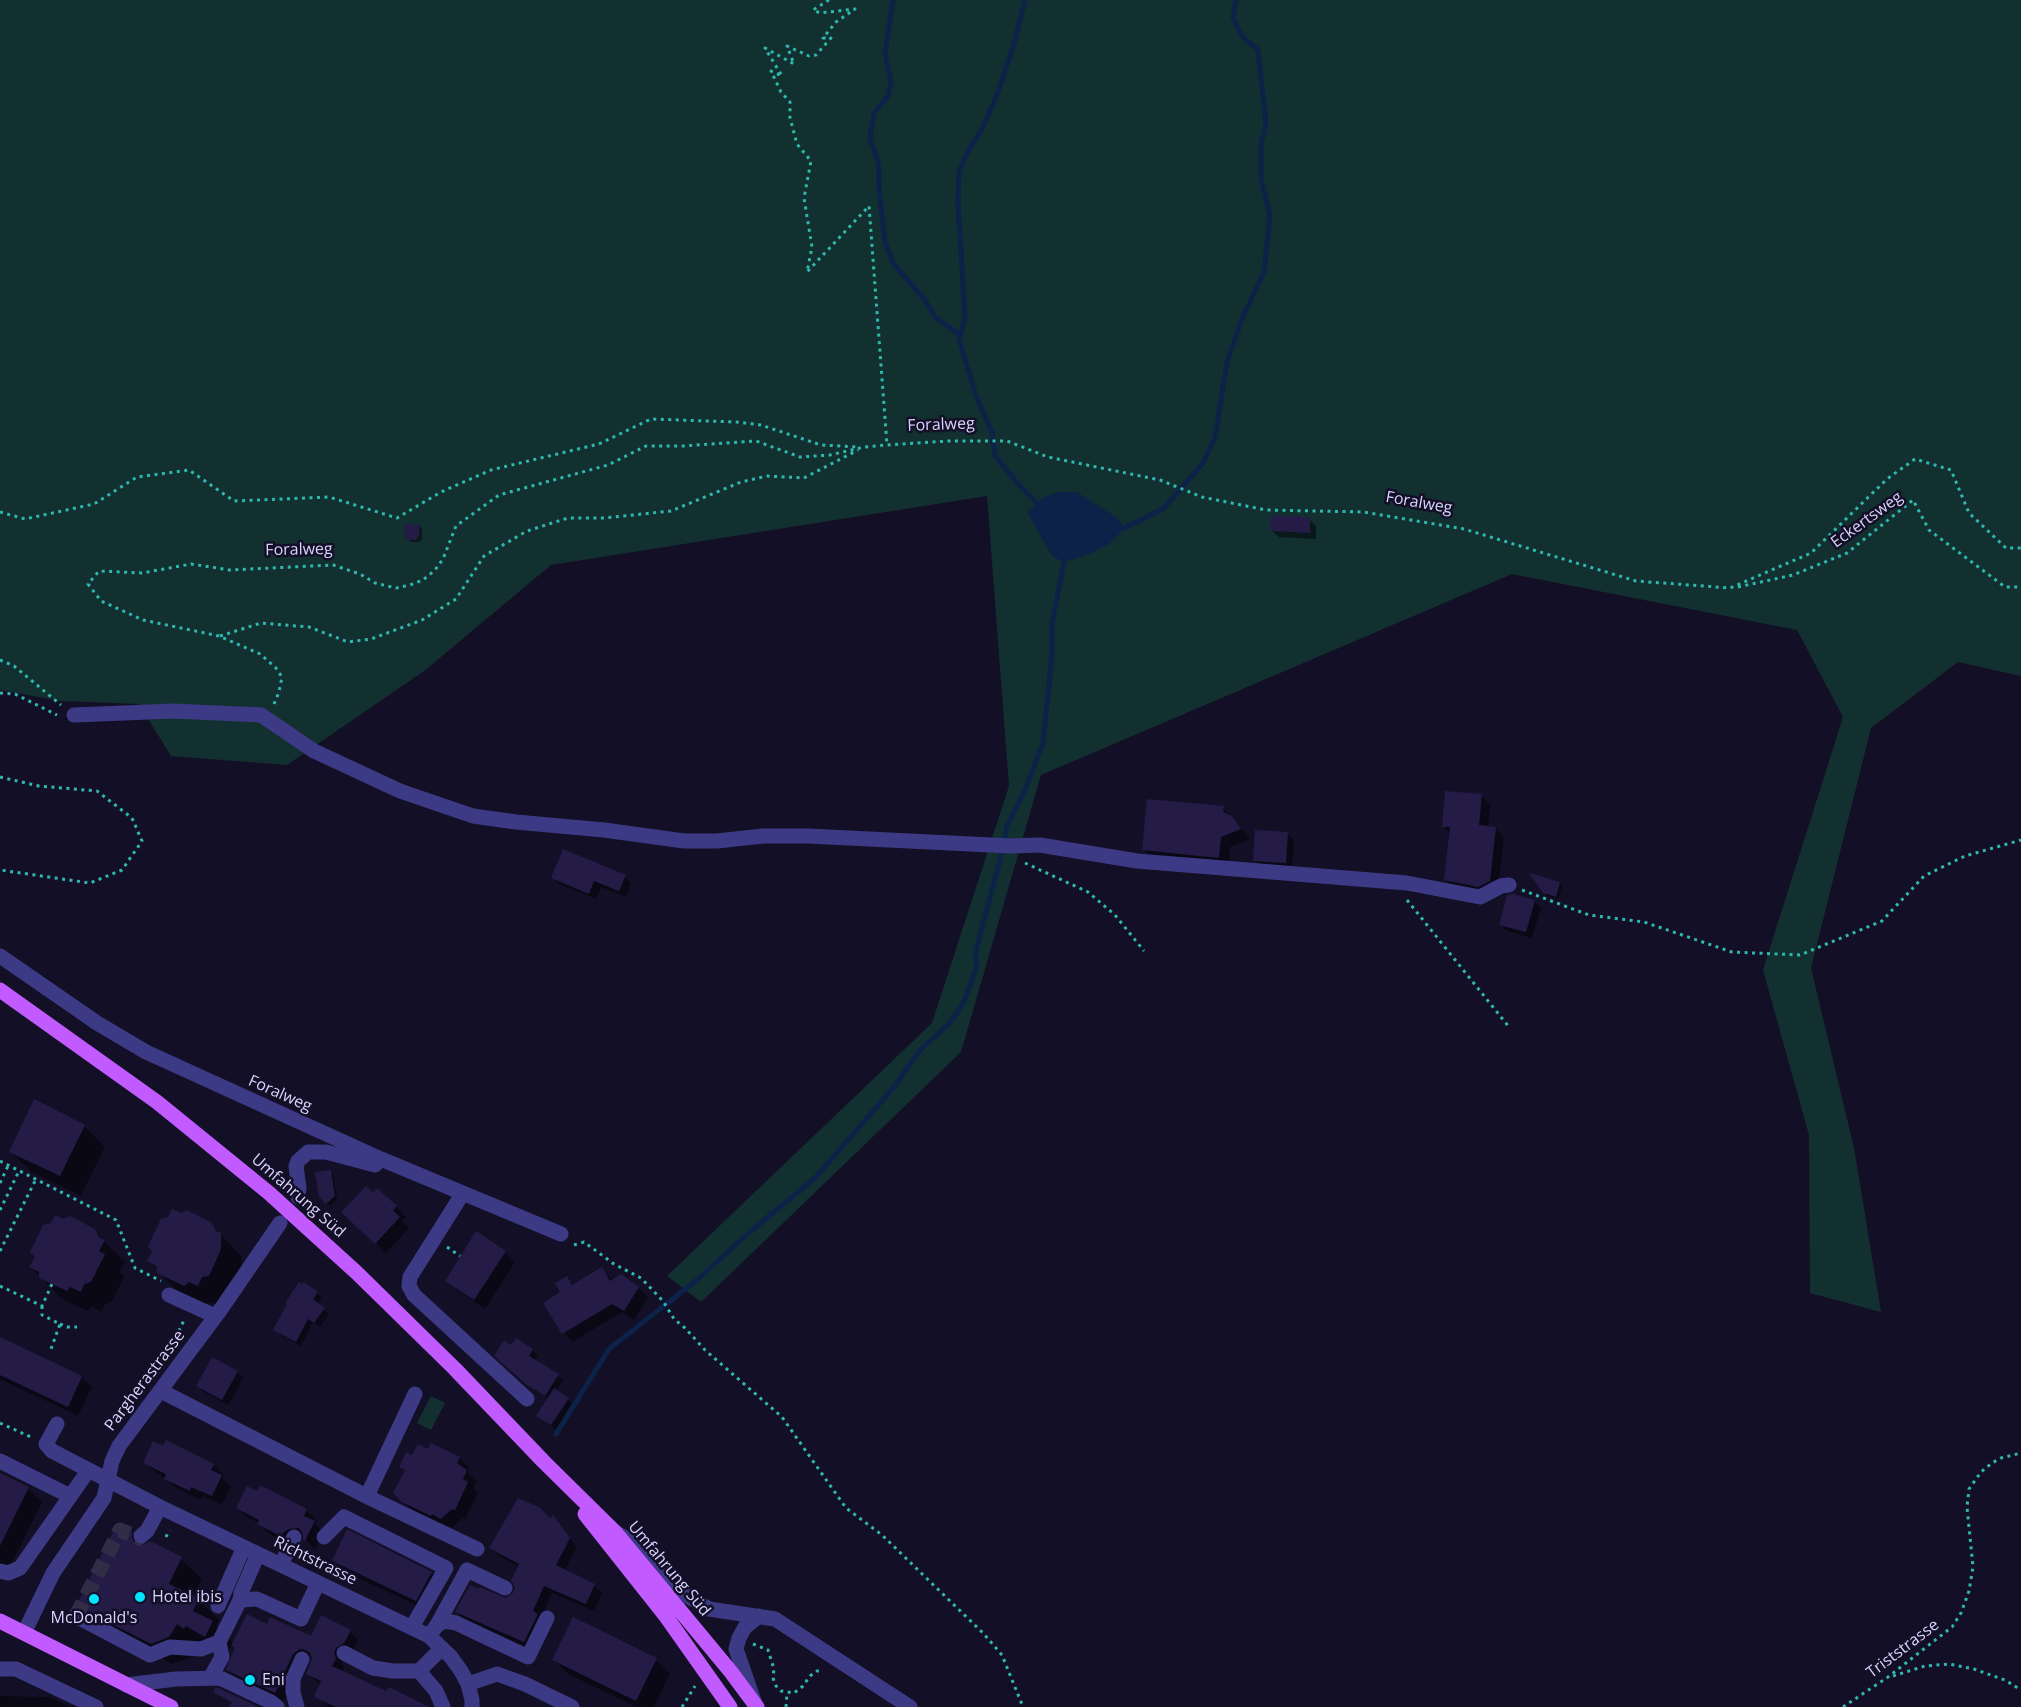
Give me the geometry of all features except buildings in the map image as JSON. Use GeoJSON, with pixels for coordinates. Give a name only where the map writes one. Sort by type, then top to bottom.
{"type":"FeatureCollection","features":[{"type":"Feature","properties":{"kind":"main road","name":"Umfahrung Süd"},"geometry":{"type":"LineString","coordinates":[[0,990],[158,1102],[307,1226],[439,1352],[544,1462],[615,1532],[724,1663],[756,1706]]}},
{"type":"Feature","properties":{"kind":"main road","name":"Umfahrung Süd"},"geometry":{"type":"LineString","coordinates":[[544,1462],[665,1614],[730,1707]]}},
{"type":"Feature","properties":{"kind":"main road"},"geometry":{"type":"LineString","coordinates":[[0,1621],[171,1707]]}},
{"type":"Feature","properties":{"kind":"street"},"geometry":{"type":"LineString","coordinates":[[74,715],[172,711],[261,715],[314,751],[353,771],[400,791],[472,816],[684,841],[717,841],[763,836],[808,836],[1011,846],[1040,845],[1137,861],[1392,881],[1480,897],[1486,896],[1500,886],[1509,885]]}},
{"type":"Feature","properties":{"kind":"street","name":"Foralweg"},"geometry":{"type":"LineString","coordinates":[[0,956],[97,1023],[146,1052],[381,1159],[561,1234]]}},
{"type":"Feature","properties":{"kind":"street"},"geometry":{"type":"LineString","coordinates":[[298,1197],[296,1166],[308,1152],[326,1152],[375,1165],[381,1159]]}},
{"type":"Feature","properties":{"kind":"street"},"geometry":{"type":"LineString","coordinates":[[463,1193],[410,1277],[410,1286],[414,1295],[527,1400]]}},
{"type":"Feature","properties":{"kind":"street","name":"Pargherastrasse"},"geometry":{"type":"LineString","coordinates":[[24,1633],[53,1573],[104,1498],[112,1461],[118,1446],[150,1396],[215,1316],[280,1223]]}},
{"type":"Feature","properties":{"kind":"street"},"geometry":{"type":"LineString","coordinates":[[168,1289],[215,1316]]}},
{"type":"Feature","properties":{"kind":"street"},"geometry":{"type":"LineString","coordinates":[[367,1496],[415,1394]]}},
{"type":"Feature","properties":{"kind":"street"},"geometry":{"type":"LineString","coordinates":[[150,1396],[477,1549]]}},
{"type":"Feature","properties":{"kind":"street"},"geometry":{"type":"LineString","coordinates":[[46,1444],[57,1424]]}},
{"type":"Feature","properties":{"kind":"street","name":"Richtstrasse"},"geometry":{"type":"LineString","coordinates":[[46,1444],[52,1451],[88,1471],[160,1507],[318,1583],[424,1630],[451,1657],[468,1684],[472,1707]]}},
{"type":"Feature","properties":{"kind":"street"},"geometry":{"type":"LineString","coordinates":[[0,1461],[70,1496]]}},
{"type":"Feature","properties":{"kind":"street"},"geometry":{"type":"LineString","coordinates":[[0,1571],[15,1572],[20,1568],[88,1471]]}},
{"type":"Feature","properties":{"kind":"street"},"geometry":{"type":"LineString","coordinates":[[141,1536],[147,1531],[160,1507]]}},
{"type":"Feature","properties":{"kind":"street"},"geometry":{"type":"LineString","coordinates":[[324,1537],[344,1517],[446,1568],[424,1630]]}},
{"type":"Feature","properties":{"kind":"street"},"geometry":{"type":"LineString","coordinates":[[615,1532],[642,1548],[689,1597],[710,1609],[775,1618],[910,1707]]}},
{"type":"Feature","properties":{"kind":"street"},"geometry":{"type":"LineString","coordinates":[[281,1565],[294,1537]]}},
{"type":"Feature","properties":{"kind":"street"},"geometry":{"type":"LineString","coordinates":[[218,1606],[244,1547]]}},
{"type":"Feature","properties":{"kind":"street"},"geometry":{"type":"LineString","coordinates":[[210,1678],[222,1658],[219,1642],[240,1600],[258,1554]]}},
{"type":"Feature","properties":{"kind":"street"},"geometry":{"type":"LineString","coordinates":[[424,1630],[467,1570],[505,1588]]}},
{"type":"Feature","properties":{"kind":"street"},"geometry":{"type":"LineString","coordinates":[[240,1600],[257,1599],[301,1619],[318,1583]]}},
{"type":"Feature","properties":{"kind":"street"},"geometry":{"type":"LineString","coordinates":[[424,1630],[442,1597]]}},
{"type":"Feature","properties":{"kind":"street"},"geometry":{"type":"LineString","coordinates":[[76,1616],[150,1655],[170,1647],[201,1649],[219,1642]]}},
{"type":"Feature","properties":{"kind":"street"},"geometry":{"type":"LineString","coordinates":[[756,1706],[736,1649],[745,1627],[759,1616]]}},
{"type":"Feature","properties":{"kind":"street"},"geometry":{"type":"LineString","coordinates":[[424,1630],[445,1621],[456,1623],[528,1657],[547,1618]]}},
{"type":"Feature","properties":{"kind":"street"},"geometry":{"type":"LineString","coordinates":[[344,1653],[373,1668],[418,1671],[442,1648]]}},
{"type":"Feature","properties":{"kind":"street"},"geometry":{"type":"LineString","coordinates":[[297,1707],[293,1692],[293,1679],[302,1659]]}},
{"type":"Feature","properties":{"kind":"street"},"geometry":{"type":"LineString","coordinates":[[0,1670],[16,1669],[96,1707]]}},
{"type":"Feature","properties":{"kind":"street"},"geometry":{"type":"LineString","coordinates":[[418,1671],[436,1691],[442,1707]]}},
{"type":"Feature","properties":{"kind":"street"},"geometry":{"type":"LineString","coordinates":[[468,1684],[497,1674],[545,1701],[572,1707]]}},
{"type":"Feature","properties":{"kind":"street"},"geometry":{"type":"LineString","coordinates":[[126,1685],[220,1678],[277,1707]]}},
{"type":"Feature","properties":{"kind":"path"},"geometry":{"type":"LineString","coordinates":[[829,0],[813,10],[820,13],[855,9],[836,22],[823,38],[831,38],[816,55],[809,56],[787,46],[794,64],[765,48],[782,76],[771,71],[781,92],[790,102],[790,118],[797,144],[811,161],[804,198],[812,247],[807,272],[869,206],[887,445]]}},
{"type":"Feature","properties":{"kind":"path"},"geometry":{"type":"LineString","coordinates":[[0,512],[25,519],[94,504],[137,477],[189,470],[234,501],[329,497],[397,518],[441,492],[491,470],[599,444],[651,419],[761,425],[821,445],[864,447]]}},
{"type":"Feature","properties":{"kind":"path","name":"Foralweg"},"geometry":{"type":"LineString","coordinates":[[267,719],[279,692],[282,677],[276,668],[260,654],[219,636],[143,620],[101,601],[88,584],[99,570],[142,573],[191,564],[230,570],[333,565],[360,574],[375,583],[396,588],[423,580],[435,570],[443,559],[456,526],[499,495],[608,465],[646,446],[756,441],[800,457],[830,455],[864,447],[887,445],[949,441],[1005,441],[1048,457],[1160,480],[1202,497],[1266,510],[1364,512],[1464,529],[1636,581],[1730,588],[1811,553],[1887,479],[1916,459],[1951,470],[1969,513],[2006,548],[2021,548]]}},
{"type":"Feature","properties":{"kind":"path"},"geometry":{"type":"LineString","coordinates":[[219,636],[261,623],[309,627],[348,642],[371,639],[422,620],[456,599],[484,556],[527,531],[568,518],[604,518],[671,512],[741,482],[767,476],[804,478],[864,447]]}},
{"type":"Feature","properties":{"kind":"path","name":"Eckertsweg"},"geometry":{"type":"LineString","coordinates":[[1730,588],[1793,574],[1847,553],[1912,500],[1929,530],[2005,587],[2021,587]]}},
{"type":"Feature","properties":{"kind":"path"},"geometry":{"type":"LineString","coordinates":[[0,660],[14,666],[74,715]]}},
{"type":"Feature","properties":{"kind":"path"},"geometry":{"type":"LineString","coordinates":[[0,693],[15,694],[59,716],[74,715]]}},
{"type":"Feature","properties":{"kind":"path"},"geometry":{"type":"LineString","coordinates":[[0,777],[39,786],[97,791],[132,818],[142,841],[122,870],[90,883],[0,870]]}},
{"type":"Feature","properties":{"kind":"path"},"geometry":{"type":"LineString","coordinates":[[1509,885],[1589,915],[1644,922],[1732,952],[1800,955],[1882,921],[1924,876],[1965,856],[2021,840]]}},
{"type":"Feature","properties":{"kind":"path"},"geometry":{"type":"LineString","coordinates":[[1011,846],[1022,861],[1088,892],[1115,915],[1144,951]]}},
{"type":"Feature","properties":{"kind":"path"},"geometry":{"type":"LineString","coordinates":[[1392,881],[1509,1027]]}},
{"type":"Feature","properties":{"kind":"path"},"geometry":{"type":"LineString","coordinates":[[0,1161],[116,1220],[135,1268],[168,1289]]}},
{"type":"Feature","properties":{"kind":"path"},"geometry":{"type":"LineString","coordinates":[[0,1183],[9,1166]]}},
{"type":"Feature","properties":{"kind":"path"},"geometry":{"type":"LineString","coordinates":[[0,1210],[20,1171]]}},
{"type":"Feature","properties":{"kind":"path"},"geometry":{"type":"LineString","coordinates":[[0,1251],[36,1179]]}},
{"type":"Feature","properties":{"kind":"path"},"geometry":{"type":"LineString","coordinates":[[574,1245],[584,1242],[614,1264],[641,1278],[705,1350],[782,1417],[846,1508],[882,1535],[983,1633],[1002,1655],[1023,1707]]}},
{"type":"Feature","properties":{"kind":"path"},"geometry":{"type":"LineString","coordinates":[[52,1284],[42,1306],[42,1315],[67,1327],[77,1327]]}},
{"type":"Feature","properties":{"kind":"path"},"geometry":{"type":"LineString","coordinates":[[0,1286],[42,1306]]}},
{"type":"Feature","properties":{"kind":"path"},"geometry":{"type":"LineString","coordinates":[[51,1349],[60,1324]]}},
{"type":"Feature","properties":{"kind":"path"},"geometry":{"type":"LineString","coordinates":[[0,1423],[46,1444]]}},
{"type":"Feature","properties":{"kind":"path","name":"Triststrasse"},"geometry":{"type":"LineString","coordinates":[[1843,1707],[1888,1677],[1952,1627],[1969,1591],[1973,1567],[1966,1507],[1969,1489],[1981,1472],[1992,1463],[2021,1453]]}},
{"type":"Feature","properties":{"kind":"path"},"geometry":{"type":"LineString","coordinates":[[752,1644],[768,1650],[773,1660],[772,1678],[776,1686],[787,1693],[794,1693],[817,1671],[830,1674]]}},
{"type":"Feature","properties":{"kind":"path"},"geometry":{"type":"LineString","coordinates":[[1888,1677],[1925,1666],[1949,1664],[1974,1669],[2005,1680],[2021,1690]]}},
{"type":"Feature","properties":{"kind":"path"},"geometry":{"type":"LineString","coordinates":[[682,1707],[690,1690],[696,1684]]}},
{"type":"Feature","properties":{"kind":"path"},"geometry":{"type":"LineString","coordinates":[[786,1707],[787,1693]]}},
{"type":"Feature","properties":{"kind":"green space"},"geometry":{"type":"Polygon","coordinates":[[[0,0],[2021,0],[2021,676],[1958,662],[1871,728],[1811,968],[1854,1148],[1881,1312],[1810,1293],[1809,1135],[1763,970],[1843,717],[1797,630],[1512,574],[1041,775],[961,1052],[701,1302],[667,1276],[932,1023],[1009,786],[987,496],[551,565],[424,671],[287,765],[171,756],[139,704],[61,701],[0,690],[0,0]]]}},
{"type":"Feature","properties":{"kind":"green space"},"geometry":{"type":"Polygon","coordinates":[[[431,1396],[445,1403],[431,1430],[417,1423],[431,1396]]]}},
{"type":"Feature","properties":{"kind":"water"},"geometry":{"type":"Polygon","coordinates":[[[1058,492],[1077,492],[1116,517],[1125,528],[1109,544],[1087,555],[1064,562],[1052,556],[1027,512],[1043,498],[1058,492]]]}},
{"type":"Feature","properties":{"kind":"waterway"},"geometry":{"type":"LineString","coordinates":[[893,0],[885,53],[891,82],[888,96],[874,113],[870,138],[879,165],[885,242],[893,263],[925,300],[935,317],[960,335]]}},
{"type":"Feature","properties":{"kind":"waterway"},"geometry":{"type":"LineString","coordinates":[[1025,0],[1014,44],[997,95],[959,172],[958,202],[965,318],[959,339],[976,396],[992,432],[995,456],[1037,503]]}},
{"type":"Feature","properties":{"kind":"waterway"},"geometry":{"type":"LineString","coordinates":[[1125,528],[1164,508],[1203,463],[1215,438],[1227,362],[1242,319],[1264,272],[1270,215],[1261,179],[1261,144],[1266,124],[1258,50],[1241,35],[1233,18],[1236,0]]}},
{"type":"Feature","properties":{"kind":"waterway"},"geometry":{"type":"LineString","coordinates":[[556,1434],[609,1349],[697,1280],[752,1230],[815,1178],[894,1087],[920,1050],[949,1024],[964,1002],[977,965],[975,954],[1007,826],[1025,790],[1043,743],[1052,655],[1052,624],[1064,562]]}},
{"type":"Feature","properties":{"kind":"tunnel"},"geometry":{"type":"LineString","coordinates":[[76,1616],[120,1530],[139,1538],[141,1536]]}},
{"type":"Feature","properties":{"kind":"place","name":"Hotel ibis"},"geometry":{"type":"Point","coordinates":[140,1597]}},
{"type":"Feature","properties":{"kind":"place","name":"McDonald's"},"geometry":{"type":"Point","coordinates":[94,1599]}},
{"type":"Feature","properties":{"kind":"place","name":"Eni"},"geometry":{"type":"Point","coordinates":[250,1680]}}]}
